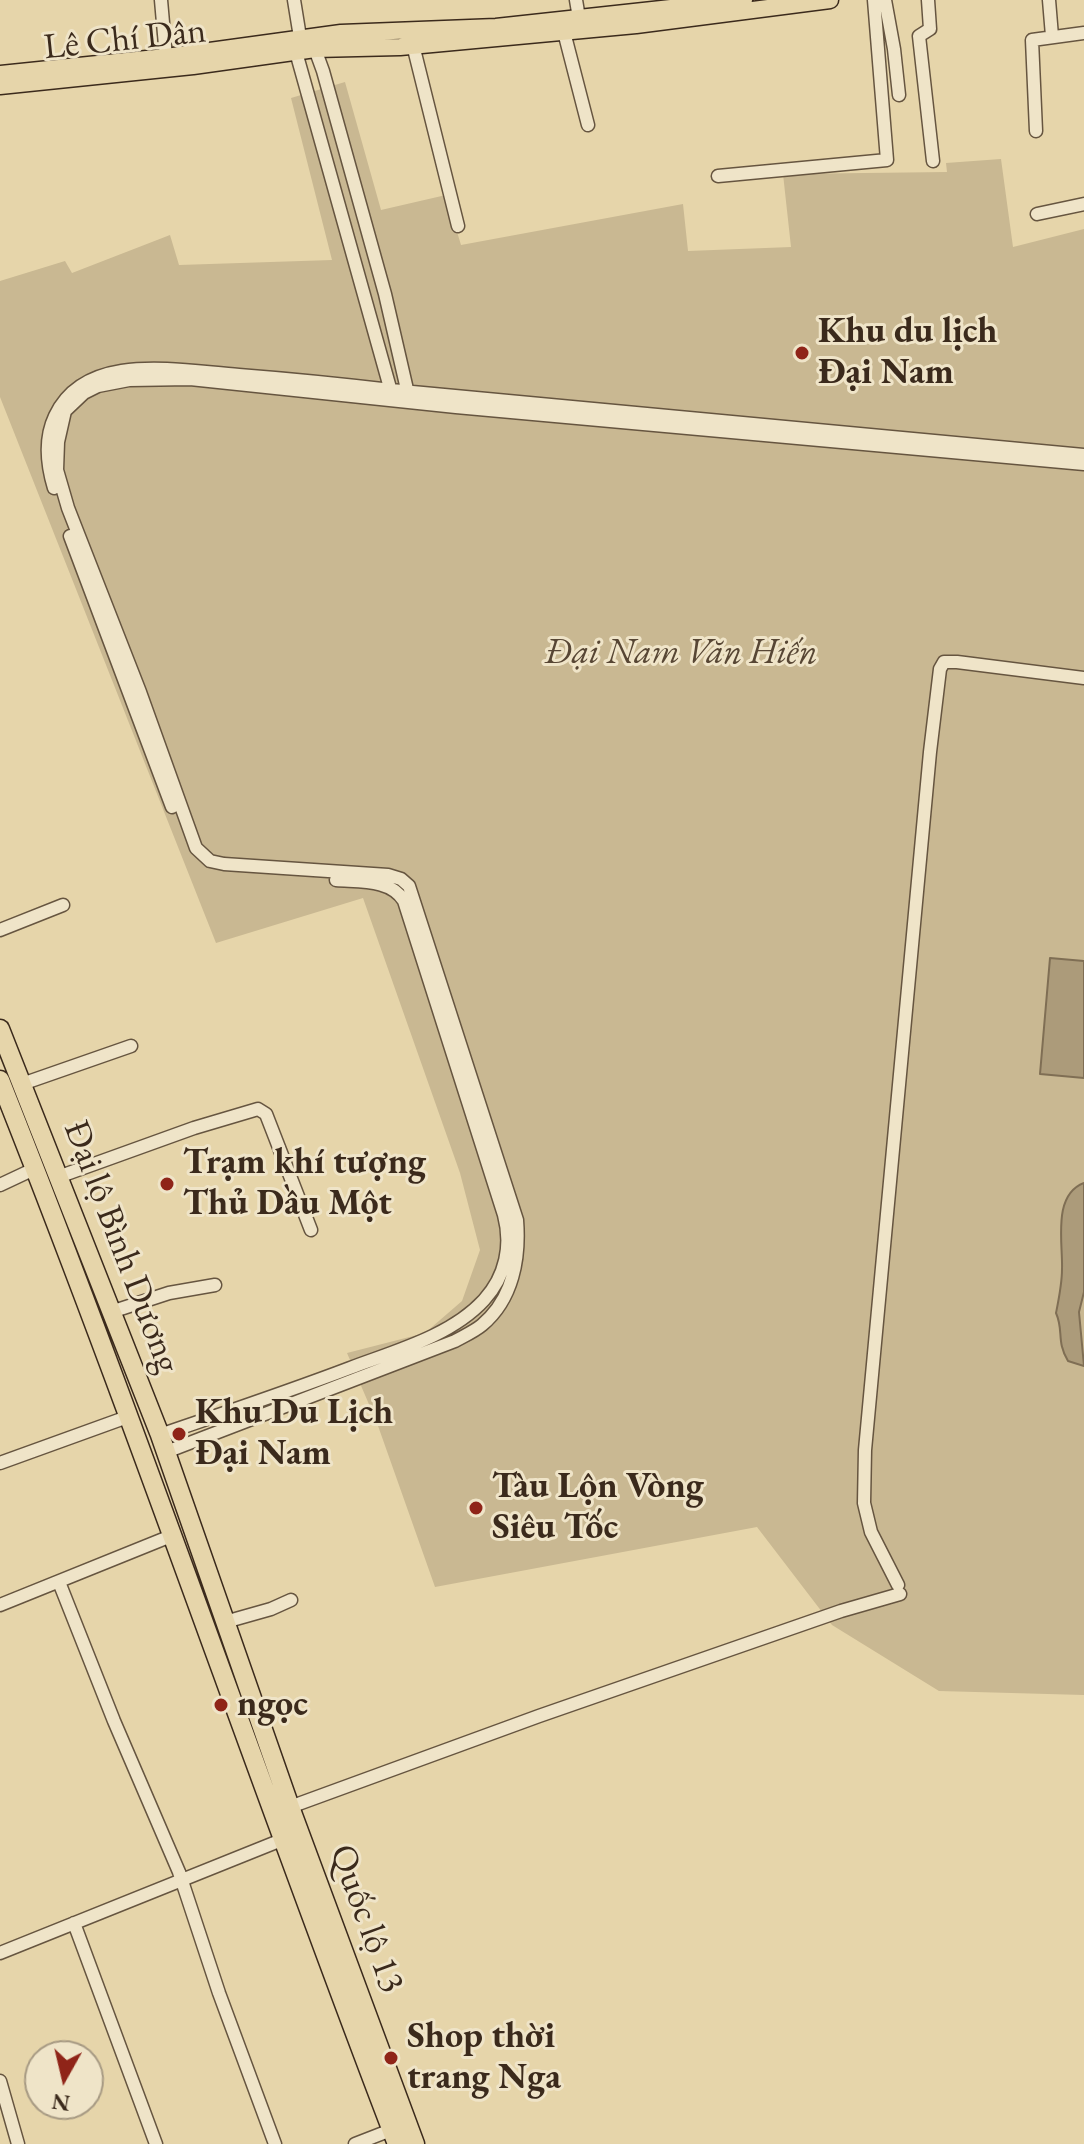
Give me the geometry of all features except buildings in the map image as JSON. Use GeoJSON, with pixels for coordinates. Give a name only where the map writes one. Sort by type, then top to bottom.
{"type":"FeatureCollection","features":[{"type":"Feature","properties":{"kind":"highway","name":"Đại lộ Bình Dương"},"geometry":{"type":"LineString","coordinates":[[0,1029],[111,1312],[171,1440],[282,1810]]}},
{"type":"Feature","properties":{"kind":"highway","name":"Đại lộ Bình Dương"},"geometry":{"type":"LineString","coordinates":[[0,1080],[143,1450],[171,1536],[282,1810]]}},
{"type":"Feature","properties":{"kind":"highway"},"geometry":{"type":"LineString","coordinates":[[143,1450],[171,1440]]}},
{"type":"Feature","properties":{"kind":"highway","name":"Quốc lộ 13"},"geometry":{"type":"LineString","coordinates":[[282,1810],[415,2144]]}},
{"type":"Feature","properties":{"kind":"highway","name":"Quốc lộ 13"},"geometry":{"type":"LineString","coordinates":[[292,1837],[394,2137]]}},
{"type":"Feature","properties":{"kind":"main road","name":"Lê Chí Dân"},"geometry":{"type":"LineString","coordinates":[[0,74],[298,44],[315,49],[413,45],[564,32],[744,0]]}},
{"type":"Feature","properties":{"kind":"main road","name":"Lê Chí Dân"},"geometry":{"type":"LineString","coordinates":[[0,86],[193,66],[341,33],[496,27],[720,6],[830,0]]}},
{"type":"Feature","properties":{"kind":"street"},"geometry":{"type":"LineString","coordinates":[[161,0],[166,57]]}},
{"type":"Feature","properties":{"kind":"street"},"geometry":{"type":"LineString","coordinates":[[294,0],[298,44],[392,396]]}},
{"type":"Feature","properties":{"kind":"street"},"geometry":{"type":"LineString","coordinates":[[576,0],[579,18]]}},
{"type":"Feature","properties":{"kind":"street"},"geometry":{"type":"LineString","coordinates":[[718,176],[887,160],[874,0]]}},
{"type":"Feature","properties":{"kind":"street"},"geometry":{"type":"LineString","coordinates":[[885,0],[899,95]]}},
{"type":"Feature","properties":{"kind":"street"},"geometry":{"type":"LineString","coordinates":[[928,0],[932,25],[919,36],[933,161]]}},
{"type":"Feature","properties":{"kind":"street"},"geometry":{"type":"LineString","coordinates":[[1049,0],[1052,36]]}},
{"type":"Feature","properties":{"kind":"street"},"geometry":{"type":"LineString","coordinates":[[564,32],[588,125]]}},
{"type":"Feature","properties":{"kind":"street"},"geometry":{"type":"LineString","coordinates":[[1036,131],[1032,40],[1084,33]]}},
{"type":"Feature","properties":{"kind":"street"},"geometry":{"type":"LineString","coordinates":[[413,45],[458,226]]}},
{"type":"Feature","properties":{"kind":"street"},"geometry":{"type":"LineString","coordinates":[[315,49],[385,294],[409,397]]}},
{"type":"Feature","properties":{"kind":"street"},"geometry":{"type":"LineString","coordinates":[[1037,214],[1084,204]]}},
{"type":"Feature","properties":{"kind":"street"},"geometry":{"type":"LineString","coordinates":[[171,1440],[459,1323],[495,1286],[506,1262],[507,1228],[404,901],[398,891],[384,885],[220,871],[199,863],[187,846],[48,470],[51,424],[66,397],[78,387],[109,374],[139,369],[311,381],[392,396],[1084,455]]}},
{"type":"Feature","properties":{"kind":"street"},"geometry":{"type":"LineString","coordinates":[[409,397],[1084,464]]}},
{"type":"Feature","properties":{"kind":"street"},"geometry":{"type":"LineString","coordinates":[[282,1810],[899,1589],[871,1532],[864,1503],[865,1450],[940,669],[944,662],[957,662],[1084,678]]}},
{"type":"Feature","properties":{"kind":"street"},"geometry":{"type":"LineString","coordinates":[[0,930],[63,905]]}},
{"type":"Feature","properties":{"kind":"street"},"geometry":{"type":"LineString","coordinates":[[22,1084],[131,1046]]}},
{"type":"Feature","properties":{"kind":"street"},"geometry":{"type":"LineString","coordinates":[[58,1177],[194,1128],[258,1109],[266,1114],[311,1230]]}},
{"type":"Feature","properties":{"kind":"street"},"geometry":{"type":"LineString","coordinates":[[0,1185],[34,1169]]}},
{"type":"Feature","properties":{"kind":"street"},"geometry":{"type":"LineString","coordinates":[[111,1312],[169,1293],[215,1285]]}},
{"type":"Feature","properties":{"kind":"street"},"geometry":{"type":"LineString","coordinates":[[0,1463],[130,1416]]}},
{"type":"Feature","properties":{"kind":"street"},"geometry":{"type":"LineString","coordinates":[[0,1605],[171,1536]]}},
{"type":"Feature","properties":{"kind":"street"},"geometry":{"type":"LineString","coordinates":[[59,1582],[181,1880],[275,2144]]}},
{"type":"Feature","properties":{"kind":"street"},"geometry":{"type":"LineString","coordinates":[[225,1622],[291,1600]]}},
{"type":"Feature","properties":{"kind":"street"},"geometry":{"type":"LineString","coordinates":[[0,1953],[292,1837]]}},
{"type":"Feature","properties":{"kind":"street"},"geometry":{"type":"LineString","coordinates":[[74,1923],[156,2144]]}},
{"type":"Feature","properties":{"kind":"street"},"geometry":{"type":"LineString","coordinates":[[0,2081],[18,2144]]}},
{"type":"Feature","properties":{"kind":"street"},"geometry":{"type":"LineString","coordinates":[[355,2144],[394,2137]]}},
{"type":"Feature","properties":{"kind":"green space","name":"Đại Nam Văn Hiến"},"geometry":{"type":"Polygon","coordinates":[[[345,82],[381,210],[446,195],[461,245],[683,204],[688,251],[791,247],[783,174],[947,172],[946,163],[1001,159],[1013,247],[1084,229],[1084,1695],[939,1691],[832,1625],[757,1527],[435,1587],[377,1423],[347,1353],[425,1333],[462,1301],[480,1250],[460,1173],[363,898],[216,943],[0,397],[0,281],[65,261],[72,273],[170,235],[179,265],[332,260],[291,98],[345,82]]]}},
{"type":"Feature","properties":{"kind":"shaded area"},"geometry":{"type":"Polygon","coordinates":[[[1050,958],[1084,961],[1084,1078],[1040,1074],[1050,958]]]}},
{"type":"Feature","properties":{"kind":"shaded area"},"geometry":{"type":"Polygon","coordinates":[[[1084,1183],[1084,1292],[1079,1312],[1084,1366],[1068,1361],[1062,1348],[1056,1313],[1061,1280],[1063,1209],[1074,1189],[1084,1183]]]}},
{"type":"Feature","properties":{"kind":"place","name":"Khu du lịch Đại Nam"},"geometry":{"type":"Point","coordinates":[802,353]}},
{"type":"Feature","properties":{"kind":"place","name":"Trạm khí tượng Thủ Dầu Một"},"geometry":{"type":"Point","coordinates":[167,1184]}},
{"type":"Feature","properties":{"kind":"place","name":"Khu Du Lịch Đại Nam"},"geometry":{"type":"Point","coordinates":[179,1434]}},
{"type":"Feature","properties":{"kind":"place","name":"Tàu Lộn Vòng Siêu Tốc"},"geometry":{"type":"Point","coordinates":[476,1508]}},
{"type":"Feature","properties":{"kind":"place","name":"ngọc"},"geometry":{"type":"Point","coordinates":[221,1705]}},
{"type":"Feature","properties":{"kind":"place","name":"Shop thời trang Nga"},"geometry":{"type":"Point","coordinates":[391,2058]}}]}
